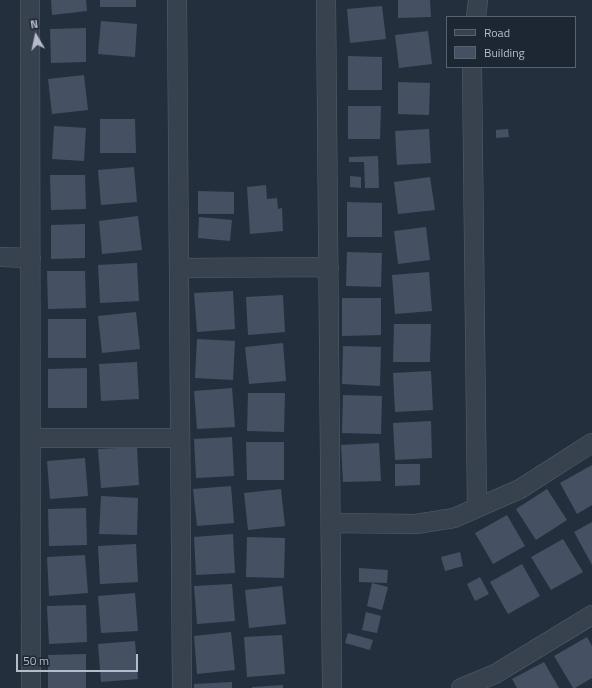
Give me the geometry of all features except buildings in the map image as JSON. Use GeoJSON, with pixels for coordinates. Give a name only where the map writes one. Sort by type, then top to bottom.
{"type":"FeatureCollection","features":[{"type":"Feature","properties":{"kind":"street"},"geometry":{"type":"LineString","coordinates":[[30,0],[31,688]]}},
{"type":"Feature","properties":{"kind":"street"},"geometry":{"type":"LineString","coordinates":[[177,0],[182,688]]}},
{"type":"Feature","properties":{"kind":"street"},"geometry":{"type":"LineString","coordinates":[[326,0],[332,688]]}},
{"type":"Feature","properties":{"kind":"street"},"geometry":{"type":"LineString","coordinates":[[476,16],[478,0]]}},
{"type":"Feature","properties":{"kind":"street"},"geometry":{"type":"LineString","coordinates":[[472,68],[477,508]]}},
{"type":"Feature","properties":{"kind":"street"},"geometry":{"type":"LineString","coordinates":[[0,258],[31,258]]}},
{"type":"Feature","properties":{"kind":"street"},"geometry":{"type":"LineString","coordinates":[[179,268],[329,267]]}},
{"type":"Feature","properties":{"kind":"street"},"geometry":{"type":"LineString","coordinates":[[31,438],[180,438]]}},
{"type":"Feature","properties":{"kind":"street"},"geometry":{"type":"LineString","coordinates":[[331,523],[416,524],[454,518],[520,489],[592,443]]}},
{"type":"Feature","properties":{"kind":"street"},"geometry":{"type":"LineString","coordinates":[[461,688],[495,674],[592,615]]}}]}
